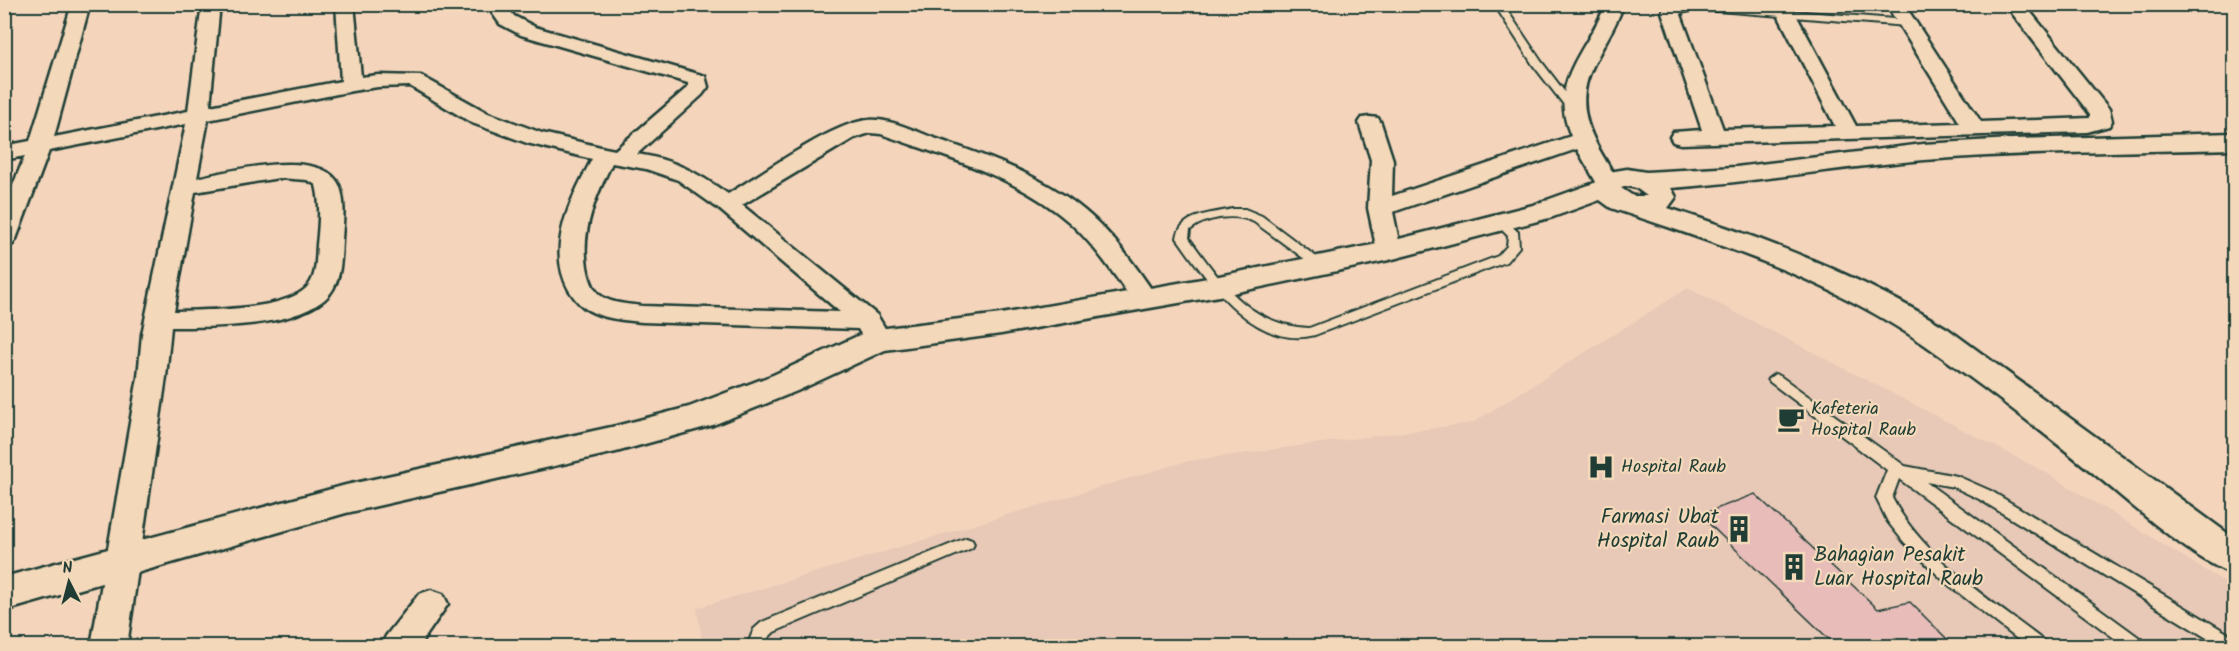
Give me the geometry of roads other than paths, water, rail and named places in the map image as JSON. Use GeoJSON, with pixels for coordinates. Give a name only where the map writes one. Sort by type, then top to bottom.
{"type":"FeatureCollection","features":[{"type":"Feature","properties":{"kind":"street"},"geometry":{"type":"LineString","coordinates":[[4,239],[40,146],[81,4]]}},
{"type":"Feature","properties":{"kind":"street"},"geometry":{"type":"LineString","coordinates":[[109,646],[152,377],[159,319],[198,115],[211,4]]}},
{"type":"Feature","properties":{"kind":"street"},"geometry":{"type":"LineString","coordinates":[[345,4],[352,85]]}},
{"type":"Feature","properties":{"kind":"street"},"geometry":{"type":"LineString","coordinates":[[495,4],[507,20],[528,31],[698,80],[698,87],[695,91],[612,157],[577,214],[572,234],[573,258],[578,282],[585,295],[596,304],[612,310],[642,314],[872,330],[1001,324],[1219,286],[1389,251],[1543,211],[1634,191],[1736,175],[1923,152],[2013,147],[2235,141]]}},
{"type":"Feature","properties":{"kind":"street"},"geometry":{"type":"LineString","coordinates":[[1615,4],[1610,20],[1576,80],[1572,108],[1584,140],[1634,191],[1734,239],[1814,272],[1898,314],[1935,337],[2090,450],[2219,536],[2235,558]]}},
{"type":"Feature","properties":{"kind":"street"},"geometry":{"type":"LineString","coordinates":[[1895,4],[1975,129]]}},
{"type":"Feature","properties":{"kind":"street"},"geometry":{"type":"LineString","coordinates":[[1681,137],[2087,126],[2101,121],[2101,114],[2014,4]]}},
{"type":"Feature","properties":{"kind":"street"},"geometry":{"type":"LineString","coordinates":[[1671,12],[1716,136]]}},
{"type":"Feature","properties":{"kind":"street"},"geometry":{"type":"LineString","coordinates":[[1786,13],[1849,133]]}},
{"type":"Feature","properties":{"kind":"street"},"geometry":{"type":"LineString","coordinates":[[4,153],[352,85],[378,81],[414,80],[480,118],[535,138],[612,157],[651,163],[687,175],[727,204],[872,330]]}},
{"type":"Feature","properties":{"kind":"street"},"geometry":{"type":"LineString","coordinates":[[1370,123],[1382,160],[1380,208],[1389,251]]}},
{"type":"Feature","properties":{"kind":"street"},"geometry":{"type":"LineString","coordinates":[[727,204],[846,133],[868,126],[885,128],[995,169],[1027,184],[1067,209],[1098,238],[1145,299]]}},
{"type":"Feature","properties":{"kind":"street"},"geometry":{"type":"LineString","coordinates":[[1902,131],[1923,152]]}},
{"type":"Feature","properties":{"kind":"street"},"geometry":{"type":"LineString","coordinates":[[1380,208],[1584,140]]}},
{"type":"Feature","properties":{"kind":"street"},"geometry":{"type":"LineString","coordinates":[[159,319],[212,319],[273,309],[306,299],[317,293],[325,282],[330,209],[329,188],[321,177],[296,170],[279,170],[183,188]]}},
{"type":"Feature","properties":{"kind":"street"},"geometry":{"type":"LineString","coordinates":[[4,594],[346,499],[616,439],[700,416],[785,383],[872,330]]}},
{"type":"Feature","properties":{"kind":"street"},"geometry":{"type":"LineString","coordinates":[[399,646],[431,604]]}},
{"type":"Feature","properties":{"kind":"lane"},"geometry":{"type":"LineString","coordinates":[[1498,4],[1572,108]]}},
{"type":"Feature","properties":{"kind":"lane"},"geometry":{"type":"LineString","coordinates":[[1671,12],[1691,8],[1718,8],[1907,22]]}},
{"type":"Feature","properties":{"kind":"lane"},"geometry":{"type":"LineString","coordinates":[[1321,265],[1258,219],[1245,213],[1232,213],[1192,222],[1184,229],[1183,238],[1219,286],[1248,314],[1267,325],[1292,333],[1310,332],[1502,259],[1513,247],[1514,235],[1500,222]]}},
{"type":"Feature","properties":{"kind":"lane"},"geometry":{"type":"LineString","coordinates":[[1775,379],[1895,470],[2138,646]]}},
{"type":"Feature","properties":{"kind":"lane"},"geometry":{"type":"LineString","coordinates":[[1895,470],[1958,482],[1985,495],[2235,646]]}},
{"type":"Feature","properties":{"kind":"lane"},"geometry":{"type":"LineString","coordinates":[[1895,470],[1884,498],[1888,511],[1902,530],[1927,556],[2038,646]]}},
{"type":"Feature","properties":{"kind":"lane"},"geometry":{"type":"LineString","coordinates":[[756,646],[760,634],[768,627],[966,544]]}},
{"type":"Feature","properties":{"kind":"place","name":"Kafeteria Hospital Raub"},"geometry":{"type":"Point","coordinates":[1791,419]}},
{"type":"Feature","properties":{"kind":"place","name":"Hospital Raub"},"geometry":{"type":"Point","coordinates":[1601,467]}},
{"type":"Feature","properties":{"kind":"place","name":"Farmasi Ubat Hospital Raub"},"geometry":{"type":"Point","coordinates":[1739,529]}},
{"type":"Feature","properties":{"kind":"place","name":"Bahagian Pesakit Luar Hospital Raub"},"geometry":{"type":"Point","coordinates":[1794,567]}}]}
